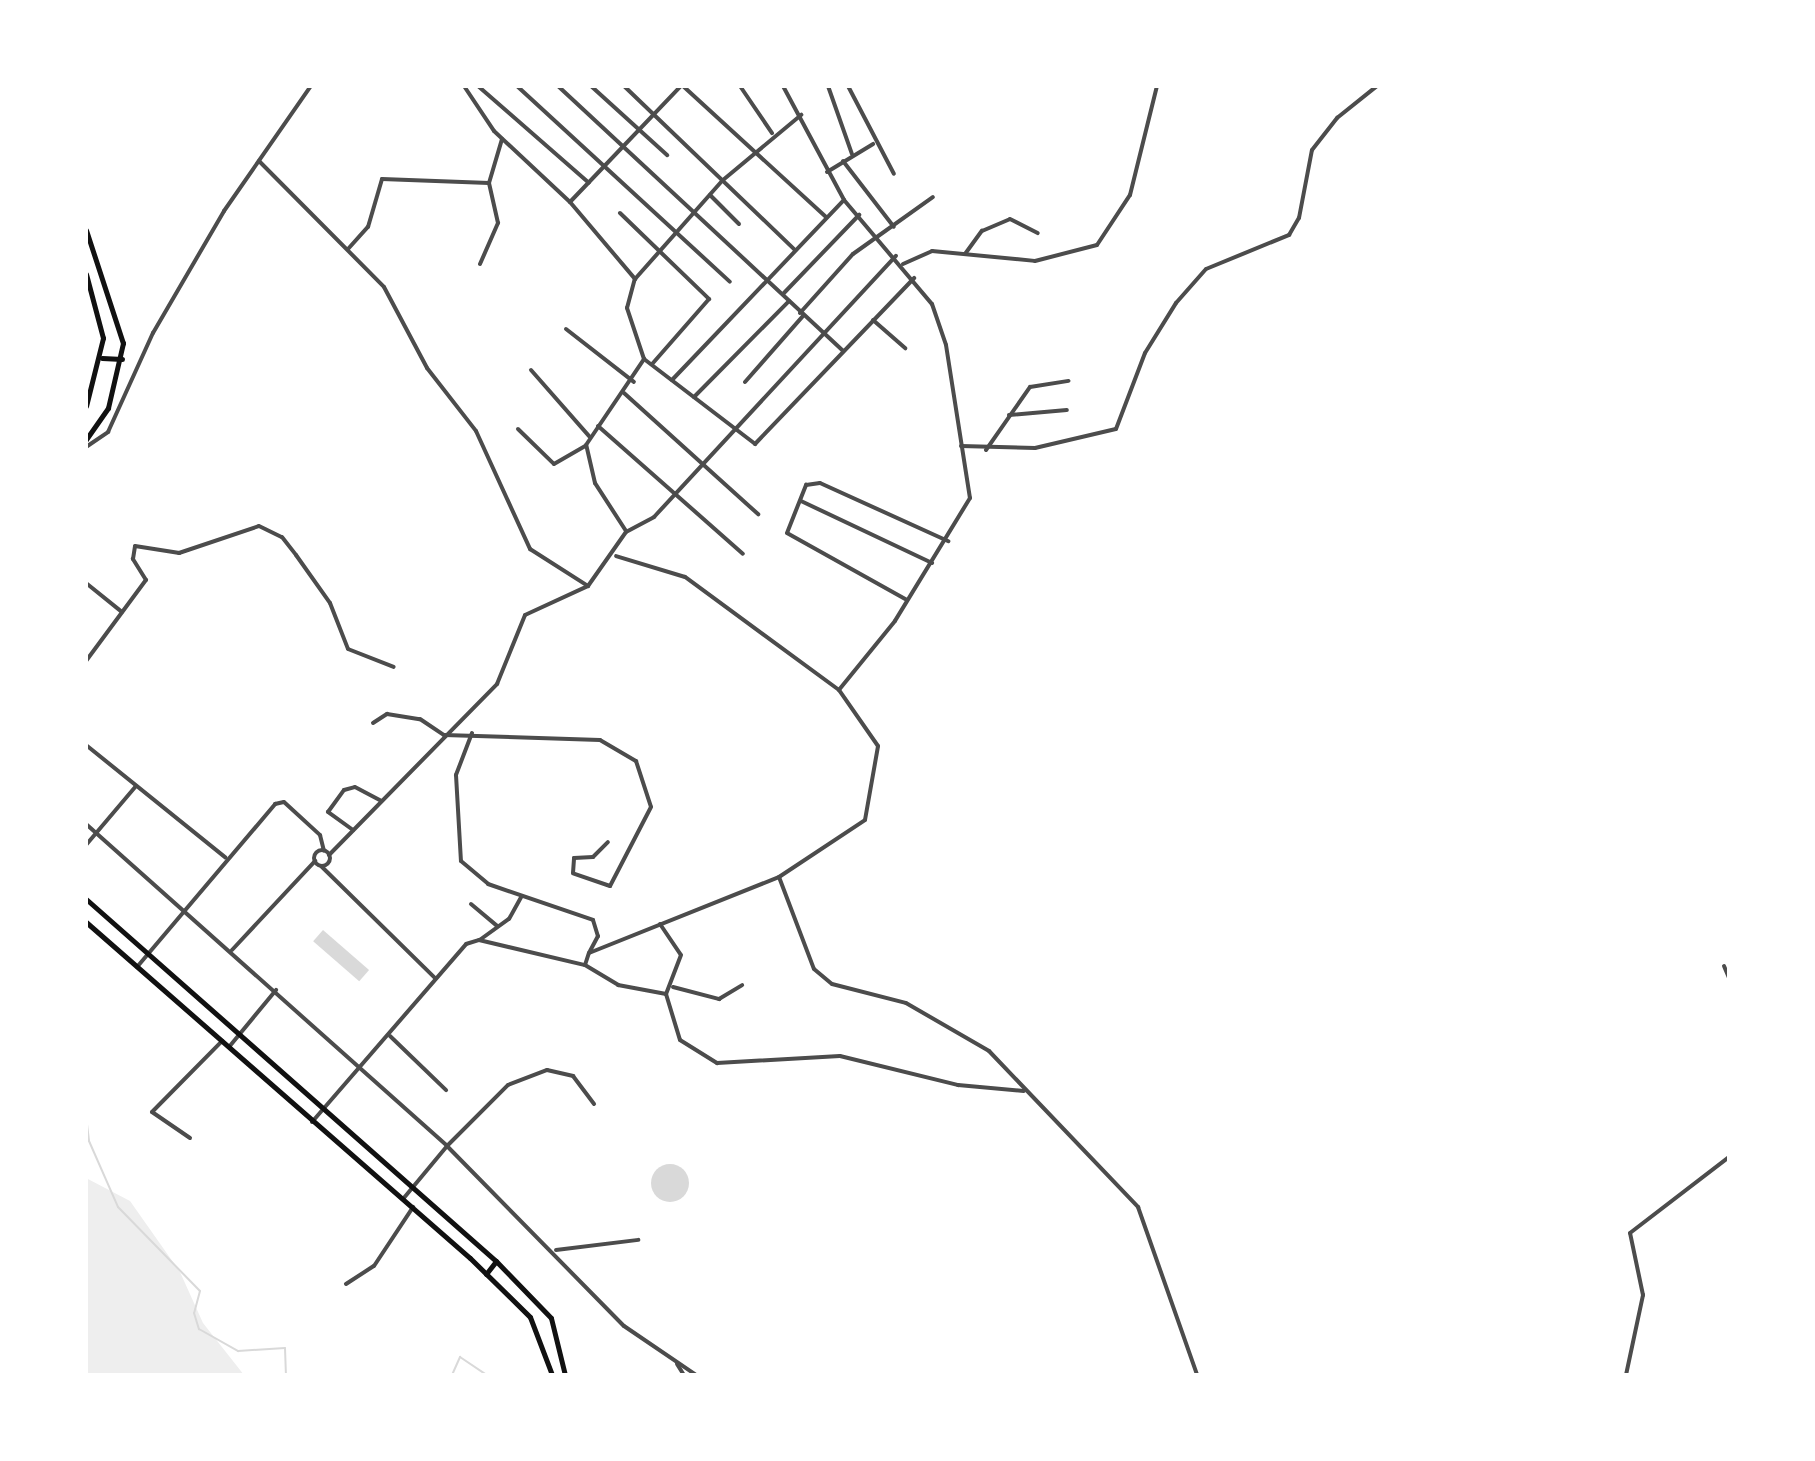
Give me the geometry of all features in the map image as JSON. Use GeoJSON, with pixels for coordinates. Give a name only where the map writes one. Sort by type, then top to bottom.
{"type":"FeatureCollection","features":[{"type":"Feature","properties":{"kind":"main road"},"geometry":{"type":"LineString","coordinates":[[86,230],[122,359],[108,408],[86,440]]}},
{"type":"Feature","properties":{"kind":"main road"},"geometry":{"type":"LineString","coordinates":[[86,274],[103,326],[102,358],[86,406]]}},
{"type":"Feature","properties":{"kind":"main road"},"geometry":{"type":"LineString","coordinates":[[102,358],[122,359]]}},
{"type":"Feature","properties":{"kind":"main road"},"geometry":{"type":"LineString","coordinates":[[86,899],[415,1185],[496,1261],[551,1318],[565,1375]]}},
{"type":"Feature","properties":{"kind":"main road"},"geometry":{"type":"LineString","coordinates":[[86,922],[486,1274],[530,1317],[552,1375]]}},
{"type":"Feature","properties":{"kind":"main road"},"geometry":{"type":"LineString","coordinates":[[486,1274],[496,1261]]}},
{"type":"Feature","properties":{"kind":"street"},"geometry":{"type":"LineString","coordinates":[[86,447],[108,432],[153,333],[259,161],[311,86]]}},
{"type":"Feature","properties":{"kind":"street"},"geometry":{"type":"LineString","coordinates":[[464,86],[502,139],[570,202],[635,279]]}},
{"type":"Feature","properties":{"kind":"street"},"geometry":{"type":"LineString","coordinates":[[478,86],[589,183]]}},
{"type":"Feature","properties":{"kind":"street"},"geometry":{"type":"LineString","coordinates":[[517,86],[730,282]]}},
{"type":"Feature","properties":{"kind":"street"},"geometry":{"type":"LineString","coordinates":[[558,86],[783,295],[819,333],[843,351]]}},
{"type":"Feature","properties":{"kind":"street"},"geometry":{"type":"LineString","coordinates":[[591,86],[667,155]]}},
{"type":"Feature","properties":{"kind":"street"},"geometry":{"type":"LineString","coordinates":[[624,86],[794,249]]}},
{"type":"Feature","properties":{"kind":"street"},"geometry":{"type":"LineString","coordinates":[[570,202],[624,148],[651,113],[682,86],[826,217]]}},
{"type":"Feature","properties":{"kind":"street"},"geometry":{"type":"LineString","coordinates":[[740,86],[772,133]]}},
{"type":"Feature","properties":{"kind":"street"},"geometry":{"type":"LineString","coordinates":[[783,86],[844,200],[881,236],[914,278],[946,345],[970,498],[948,541],[839,690]]}},
{"type":"Feature","properties":{"kind":"street"},"geometry":{"type":"LineString","coordinates":[[828,86],[852,154]]}},
{"type":"Feature","properties":{"kind":"street"},"geometry":{"type":"LineString","coordinates":[[848,86],[874,144],[894,174]]}},
{"type":"Feature","properties":{"kind":"street"},"geometry":{"type":"LineString","coordinates":[[903,264],[932,251],[1035,261],[1097,245],[1130,195],[1157,86]]}},
{"type":"Feature","properties":{"kind":"street"},"geometry":{"type":"LineString","coordinates":[[961,446],[986,450],[1035,448],[1116,429],[1145,353],[1176,303],[1206,269],[1289,235],[1299,218],[1312,150],[1377,86]]}},
{"type":"Feature","properties":{"kind":"street"},"geometry":{"type":"LineString","coordinates":[[801,115],[772,133],[723,180],[658,249],[635,279],[627,308],[644,359],[694,397],[733,433],[755,444],[914,278]]}},
{"type":"Feature","properties":{"kind":"street"},"geometry":{"type":"LineString","coordinates":[[480,264],[498,223],[489,183],[502,139]]}},
{"type":"Feature","properties":{"kind":"street"},"geometry":{"type":"LineString","coordinates":[[827,172],[852,154],[874,144]]}},
{"type":"Feature","properties":{"kind":"street"},"geometry":{"type":"LineString","coordinates":[[259,161],[384,287],[427,368],[476,431],[530,549],[588,586]]}},
{"type":"Feature","properties":{"kind":"street"},"geometry":{"type":"LineString","coordinates":[[843,161],[894,227]]}},
{"type":"Feature","properties":{"kind":"street"},"geometry":{"type":"LineString","coordinates":[[348,249],[368,227],[382,179],[489,183]]}},
{"type":"Feature","properties":{"kind":"street"},"geometry":{"type":"LineString","coordinates":[[710,195],[739,224]]}},
{"type":"Feature","properties":{"kind":"street"},"geometry":{"type":"LineString","coordinates":[[745,382],[853,254],[933,197]]}},
{"type":"Feature","properties":{"kind":"street"},"geometry":{"type":"LineString","coordinates":[[672,380],[844,200]]}},
{"type":"Feature","properties":{"kind":"street"},"geometry":{"type":"LineString","coordinates":[[620,213],[709,299],[652,364]]}},
{"type":"Feature","properties":{"kind":"street"},"geometry":{"type":"LineString","coordinates":[[783,295],[859,215]]}},
{"type":"Feature","properties":{"kind":"street"},"geometry":{"type":"LineString","coordinates":[[965,254],[982,231],[1010,219],[1038,233]]}},
{"type":"Feature","properties":{"kind":"street"},"geometry":{"type":"LineString","coordinates":[[321,866],[444,735],[497,684],[525,615],[588,586],[616,556],[626,532],[677,492],[733,433],[819,333],[896,256]]}},
{"type":"Feature","properties":{"kind":"street"},"geometry":{"type":"LineString","coordinates":[[694,397],[789,301]]}},
{"type":"Feature","properties":{"kind":"street"},"geometry":{"type":"LineString","coordinates":[[873,320],[905,348]]}},
{"type":"Feature","properties":{"kind":"street"},"geometry":{"type":"LineString","coordinates":[[566,329],[634,382]]}},
{"type":"Feature","properties":{"kind":"street"},"geometry":{"type":"LineString","coordinates":[[626,532],[595,483],[586,445],[589,436],[634,382],[644,359]]}},
{"type":"Feature","properties":{"kind":"street"},"geometry":{"type":"LineString","coordinates":[[531,370],[589,436]]}},
{"type":"Feature","properties":{"kind":"street"},"geometry":{"type":"LineString","coordinates":[[986,450],[1030,387],[1069,381]]}},
{"type":"Feature","properties":{"kind":"street"},"geometry":{"type":"LineString","coordinates":[[624,393],[705,462],[758,514]]}},
{"type":"Feature","properties":{"kind":"street"},"geometry":{"type":"LineString","coordinates":[[1009,415],[1067,410]]}},
{"type":"Feature","properties":{"kind":"street"},"geometry":{"type":"LineString","coordinates":[[598,425],[677,492],[743,554]]}},
{"type":"Feature","properties":{"kind":"street"},"geometry":{"type":"LineString","coordinates":[[518,429],[554,464],[586,445]]}},
{"type":"Feature","properties":{"kind":"street"},"geometry":{"type":"LineString","coordinates":[[907,600],[787,533],[806,485],[820,483],[948,541]]}},
{"type":"Feature","properties":{"kind":"street"},"geometry":{"type":"LineString","coordinates":[[800,501],[932,563]]}},
{"type":"Feature","properties":{"kind":"street"},"geometry":{"type":"LineString","coordinates":[[87,659],[146,580],[133,559],[135,546],[179,553],[259,526],[282,537],[310,574],[348,649],[394,667]]}},
{"type":"Feature","properties":{"kind":"street"},"geometry":{"type":"LineString","coordinates":[[589,953],[779,877],[865,820],[873,800],[878,746],[839,690],[685,577],[616,556]]}},
{"type":"Feature","properties":{"kind":"street"},"geometry":{"type":"LineString","coordinates":[[86,583],[122,612]]}},
{"type":"Feature","properties":{"kind":"street"},"geometry":{"type":"LineString","coordinates":[[373,723],[387,714],[409,716],[444,735],[472,733],[600,740],[636,761],[651,807],[610,886],[573,873],[574,858],[593,857],[608,842]]}},
{"type":"Feature","properties":{"kind":"street"},"geometry":{"type":"LineString","coordinates":[[472,733],[456,775],[461,861],[488,884],[593,920],[598,936],[585,965]]}},
{"type":"Feature","properties":{"kind":"street"},"geometry":{"type":"LineString","coordinates":[[86,745],[225,857]]}},
{"type":"Feature","properties":{"kind":"street"},"geometry":{"type":"LineString","coordinates":[[86,845],[136,786]]}},
{"type":"Feature","properties":{"kind":"street"},"geometry":{"type":"LineString","coordinates":[[353,830],[328,812],[344,790],[355,787],[381,801]]}},
{"type":"Feature","properties":{"kind":"street"},"geometry":{"type":"LineString","coordinates":[[137,967],[145,952],[225,857],[280,801],[320,835],[324,851],[329,855]]}},
{"type":"Feature","properties":{"kind":"street"},"geometry":{"type":"LineString","coordinates":[[86,824],[232,950],[447,1146],[556,1250],[624,1326],[696,1375]]}},
{"type":"Feature","properties":{"kind":"street"},"geometry":{"type":"LineString","coordinates":[[232,950],[324,851]]}},
{"type":"Feature","properties":{"kind":"street"},"geometry":{"type":"LineString","coordinates":[[315,861],[435,978]]}},
{"type":"Feature","properties":{"kind":"street"},"geometry":{"type":"LineString","coordinates":[[779,877],[814,969],[832,984],[871,989],[948,1025],[989,1051],[1138,1207],[1197,1375]]}},
{"type":"Feature","properties":{"kind":"street"},"geometry":{"type":"LineString","coordinates":[[312,1122],[435,978],[497,926],[522,896]]}},
{"type":"Feature","properties":{"kind":"street"},"geometry":{"type":"LineString","coordinates":[[471,904],[497,926]]}},
{"type":"Feature","properties":{"kind":"street"},"geometry":{"type":"LineString","coordinates":[[660,924],[681,955],[673,987],[666,994]]}},
{"type":"Feature","properties":{"kind":"street"},"geometry":{"type":"LineString","coordinates":[[479,940],[585,965],[618,985],[666,994]]}},
{"type":"Feature","properties":{"kind":"street"},"geometry":{"type":"LineString","coordinates":[[1724,966],[1729,978]]}},
{"type":"Feature","properties":{"kind":"street"},"geometry":{"type":"LineString","coordinates":[[673,987],[719,999],[742,985]]}},
{"type":"Feature","properties":{"kind":"street"},"geometry":{"type":"LineString","coordinates":[[228,1047],[276,990]]}},
{"type":"Feature","properties":{"kind":"street"},"geometry":{"type":"LineString","coordinates":[[666,994],[680,1040],[717,1063],[840,1056],[958,1085],[1024,1091]]}},
{"type":"Feature","properties":{"kind":"street"},"geometry":{"type":"LineString","coordinates":[[389,1035],[446,1090]]}},
{"type":"Feature","properties":{"kind":"street"},"geometry":{"type":"LineString","coordinates":[[190,1138],[152,1112],[222,1041]]}},
{"type":"Feature","properties":{"kind":"street"},"geometry":{"type":"LineString","coordinates":[[403,1199],[447,1146],[508,1085],[547,1070],[573,1076],[594,1104]]}},
{"type":"Feature","properties":{"kind":"street"},"geometry":{"type":"LineString","coordinates":[[1626,1375],[1643,1295],[1630,1233],[1729,1157]]}},
{"type":"Feature","properties":{"kind":"street"},"geometry":{"type":"LineString","coordinates":[[346,1284],[374,1266],[413,1207]]}},
{"type":"Feature","properties":{"kind":"street"},"geometry":{"type":"LineString","coordinates":[[556,1250],[638,1240]]}},
{"type":"Feature","properties":{"kind":"street"},"geometry":{"type":"LineString","coordinates":[[675,1361],[684,1375]]}},
{"type":"Feature","properties":{"kind":"shaded area"},"geometry":{"type":"Polygon","coordinates":[[[323,930],[369,970],[359,981],[313,941],[323,930]]]}},
{"type":"Feature","properties":{"kind":"shaded area"},"geometry":{"type":"Polygon","coordinates":[[[670,1164],[683,1170],[689,1183],[683,1196],[670,1202],[657,1196],[651,1183],[657,1170],[670,1164]]]}},
{"type":"Feature","properties":{"kind":"shaded area"},"geometry":{"type":"Polygon","coordinates":[[[86,1178],[130,1201],[180,1272],[203,1323],[244,1375],[86,1375],[86,1178]]]}},
{"type":"Feature","properties":{"kind":"waterway"},"geometry":{"type":"LineString","coordinates":[[86,1035],[86,1059]]}},
{"type":"Feature","properties":{"kind":"waterway"},"geometry":{"type":"LineString","coordinates":[[86,1116],[89,1141],[118,1207],[200,1291],[194,1313],[199,1329],[238,1351],[285,1348],[286,1375]]}},
{"type":"Feature","properties":{"kind":"waterway"},"geometry":{"type":"LineString","coordinates":[[452,1375],[460,1357],[487,1375]]}}]}
